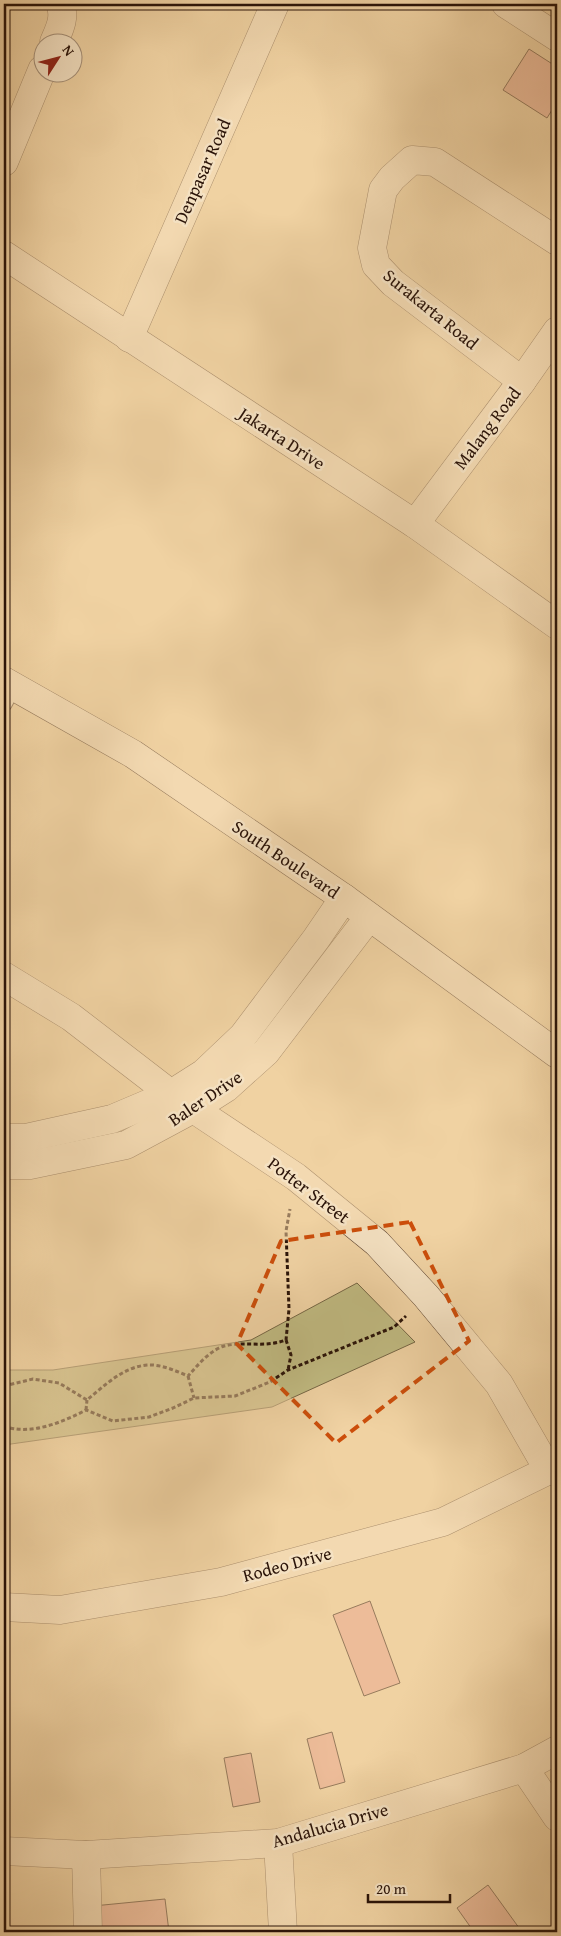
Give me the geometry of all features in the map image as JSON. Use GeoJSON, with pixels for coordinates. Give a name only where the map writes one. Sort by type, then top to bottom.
{"type":"FeatureCollection","features":[{"type":"Feature","properties":{"kind":"street"},"geometry":{"type":"LineString","coordinates":[[58,32],[62,23],[63,9],[60,4]]}},
{"type":"Feature","properties":{"kind":"street","name":"Denpasar Road"},"geometry":{"type":"LineString","coordinates":[[129,338],[275,4]]}},
{"type":"Feature","properties":{"kind":"street"},"geometry":{"type":"LineString","coordinates":[[506,4],[557,37]]}},
{"type":"Feature","properties":{"kind":"street"},"geometry":{"type":"LineString","coordinates":[[4,162],[37,82]]}},
{"type":"Feature","properties":{"kind":"street","name":"Surakarta Road"},"geometry":{"type":"LineString","coordinates":[[522,381],[393,283],[376,265],[372,248],[383,190],[392,178],[412,160],[435,162],[557,241]]}},
{"type":"Feature","properties":{"kind":"street","name":"Jakarta Drive"},"geometry":{"type":"LineString","coordinates":[[4,255],[415,524],[557,625]]}},
{"type":"Feature","properties":{"kind":"street","name":"Malang Road"},"geometry":{"type":"LineString","coordinates":[[415,524],[557,331]]}},
{"type":"Feature","properties":{"kind":"street","name":"South Boulevard"},"geometry":{"type":"LineString","coordinates":[[7,690],[132,754],[344,898],[557,1054]]}},
{"type":"Feature","properties":{"kind":"street","name":"Baler Drive"},"geometry":{"type":"LineString","coordinates":[[4,1138],[26,1138],[112,1119],[171,1094],[204,1073],[243,1036],[316,939],[344,898]]}},
{"type":"Feature","properties":{"kind":"street","name":"Baler Drive"},"geometry":{"type":"LineString","coordinates":[[4,1165],[30,1165],[126,1146],[193,1109],[226,1088],[266,1052],[369,917]]}},
{"type":"Feature","properties":{"kind":"street","name":"Potter Street"},"geometry":{"type":"LineString","coordinates":[[4,976],[71,1017],[171,1094],[296,1177],[377,1243],[426,1296],[499,1384],[553,1468]]}},
{"type":"Feature","properties":{"kind":"street","name":"Rodeo Drive"},"geometry":{"type":"LineString","coordinates":[[4,1607],[60,1610],[221,1582],[443,1522],[553,1468]]}},
{"type":"Feature","properties":{"kind":"street","name":"Andalucia Drive"},"geometry":{"type":"LineString","coordinates":[[4,1851],[86,1856],[278,1843],[524,1768],[557,1750]]}},
{"type":"Feature","properties":{"kind":"street"},"geometry":{"type":"LineString","coordinates":[[524,1768],[557,1817]]}},
{"type":"Feature","properties":{"kind":"street"},"geometry":{"type":"LineString","coordinates":[[278,1843],[283,1932]]}},
{"type":"Feature","properties":{"kind":"street"},"geometry":{"type":"LineString","coordinates":[[86,1856],[88,1932]]}},
{"type":"Feature","properties":{"kind":"path"},"geometry":{"type":"LineString","coordinates":[[288,1370],[291,1355],[286,1340],[289,1309],[286,1231],[296,1177]]}},
{"type":"Feature","properties":{"kind":"path"},"geometry":{"type":"LineString","coordinates":[[4,1426],[36,1428],[63,1422],[86,1410],[113,1421],[149,1417],[194,1398],[235,1396],[270,1382],[288,1370],[394,1327],[426,1296]]}},
{"type":"Feature","properties":{"kind":"path"},"geometry":{"type":"LineString","coordinates":[[188,1376],[204,1358],[224,1346],[274,1345],[286,1340]]}},
{"type":"Feature","properties":{"kind":"path"},"geometry":{"type":"LineString","coordinates":[[86,1410],[87,1400],[121,1374],[147,1365],[171,1369],[188,1376]]}},
{"type":"Feature","properties":{"kind":"path"},"geometry":{"type":"LineString","coordinates":[[188,1376],[194,1398]]}},
{"type":"Feature","properties":{"kind":"path"},"geometry":{"type":"LineString","coordinates":[[4,1386],[33,1380],[59,1383],[87,1400]]}},
{"type":"Feature","properties":{"kind":"highlighted area"},"geometry":{"type":"Polygon","coordinates":[[[410,1222],[469,1341],[336,1443],[237,1344],[281,1241],[410,1222]]]}},
{"type":"Feature","properties":{"kind":"shaded area"},"geometry":{"type":"Polygon","coordinates":[[[357,1283],[415,1342],[272,1407],[4,1445],[4,1370],[53,1370],[251,1340],[357,1283]]]}},
{"type":"Feature","properties":{"kind":"building"},"geometry":{"type":"Polygon","coordinates":[[[529,49],[557,67],[557,102],[547,118],[503,90],[529,49]]]}},
{"type":"Feature","properties":{"kind":"building"},"geometry":{"type":"Polygon","coordinates":[[[370,1601],[400,1683],[364,1696],[333,1615],[370,1601]]]}},
{"type":"Feature","properties":{"kind":"building"},"geometry":{"type":"Polygon","coordinates":[[[332,1732],[345,1782],[320,1789],[307,1739],[332,1732]]]}},
{"type":"Feature","properties":{"kind":"building"},"geometry":{"type":"Polygon","coordinates":[[[251,1753],[260,1802],[233,1807],[224,1758],[251,1753]]]}},
{"type":"Feature","properties":{"kind":"building"},"geometry":{"type":"Polygon","coordinates":[[[488,1885],[522,1932],[474,1932],[457,1908],[488,1885]]]}},
{"type":"Feature","properties":{"kind":"building"},"geometry":{"type":"Polygon","coordinates":[[[165,1899],[169,1932],[96,1932],[93,1906],[165,1899]]]}}]}
